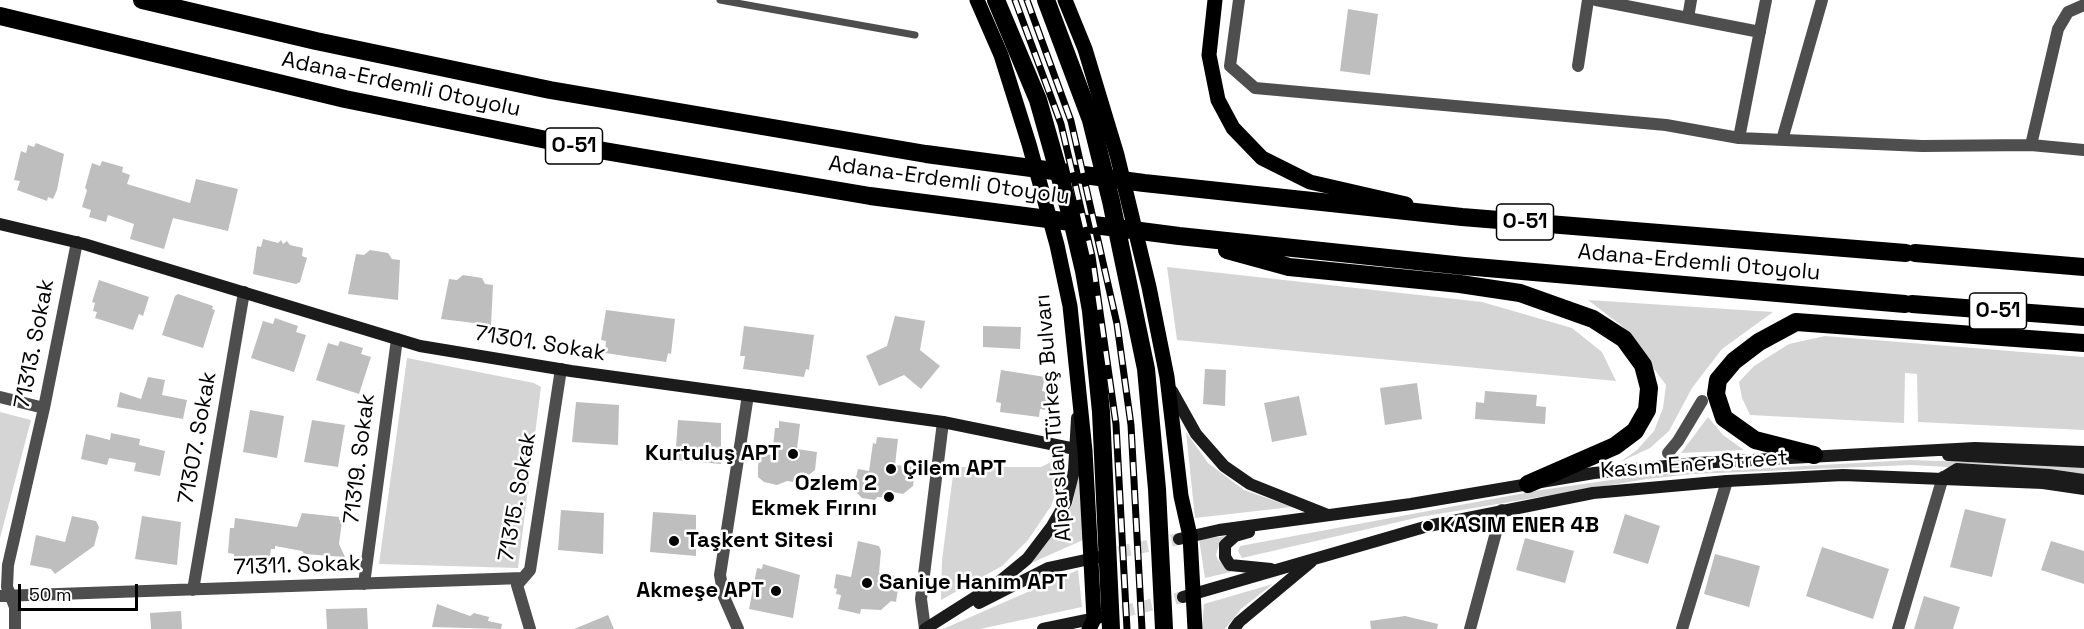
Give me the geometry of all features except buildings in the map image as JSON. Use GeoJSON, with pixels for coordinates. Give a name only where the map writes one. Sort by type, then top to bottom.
{"type":"FeatureCollection","features":[{"type":"Feature","properties":{"kind":"highway","name":"Adana-Erdemli Otoyolu"},"geometry":{"type":"LineString","coordinates":[[142,0],[316,41],[550,90],[716,120],[972,160],[1144,183],[1462,217],[2084,267]]}},
{"type":"Feature","properties":{"kind":"highway","name":"Alparslan Türkeş Bulvarı"},"geometry":{"type":"LineString","coordinates":[[996,0],[1038,100],[1071,216],[1091,311],[1101,412],[1099,623]]}},
{"type":"Feature","properties":{"kind":"highway"},"geometry":{"type":"LineString","coordinates":[[1046,0],[1091,120],[1114,212],[1146,369],[1152,418],[1164,629]]}},
{"type":"Feature","properties":{"kind":"highway","name":"Adana-Erdemli Otoyolu"},"geometry":{"type":"LineString","coordinates":[[0,16],[345,99],[580,147],[870,196],[1179,236],[1464,267],[2084,317]]}},
{"type":"Feature","properties":{"kind":"highway"},"geometry":{"type":"LineString","coordinates":[[1179,236],[1289,267],[1460,284],[1521,293],[1593,319],[1624,339],[1643,365],[1649,388],[1647,410],[1635,430],[1615,446],[1528,484]]}},
{"type":"Feature","properties":{"kind":"highway"},"geometry":{"type":"LineString","coordinates":[[1814,455],[1755,440],[1724,418],[1716,394],[1718,380],[1734,361],[1759,342],[1796,322],[2084,343]]}},
{"type":"Feature","properties":{"kind":"main road","name":"Alparslan Türkeş Bulvarı"},"geometry":{"type":"LineString","coordinates":[[976,0],[1001,55],[1058,245],[1070,306],[1080,394],[1079,450],[1096,558],[1099,623]]}},
{"type":"Feature","properties":{"kind":"main road"},"geometry":{"type":"LineString","coordinates":[[1065,0],[1085,49],[1117,155],[1149,287],[1167,377],[1181,496],[1188,596],[1195,629]]}},
{"type":"Feature","properties":{"kind":"main road"},"geometry":{"type":"LineString","coordinates":[[1215,0],[1209,55],[1218,100],[1233,128],[1262,158],[1310,182],[1462,217]]}},
{"type":"Feature","properties":{"kind":"main road","name":"71301. Sokak"},"geometry":{"type":"LineString","coordinates":[[0,224],[77,242],[420,346],[561,369],[943,422],[1079,450]]}},
{"type":"Feature","properties":{"kind":"main road"},"geometry":{"type":"LineString","coordinates":[[1167,377],[1176,402],[1196,434],[1224,466],[1250,484],[1330,515]]}},
{"type":"Feature","properties":{"kind":"main road","name":"Kasım Ener Street"},"geometry":{"type":"LineString","coordinates":[[1281,522],[1528,484],[1688,464],[1814,455],[1976,448],[2084,452]]}},
{"type":"Feature","properties":{"kind":"main road"},"geometry":{"type":"LineString","coordinates":[[924,629],[999,582],[1027,559],[1052,526],[1066,502],[1079,450]]}},
{"type":"Feature","properties":{"kind":"main road"},"geometry":{"type":"LineString","coordinates":[[1932,451],[1957,457],[2084,462]]}},
{"type":"Feature","properties":{"kind":"main road"},"geometry":{"type":"LineString","coordinates":[[1943,477],[1957,469],[2049,475],[2084,480]]}},
{"type":"Feature","properties":{"kind":"main road","name":"Kasım Ener Street"},"geometry":{"type":"LineString","coordinates":[[1275,569],[1314,560],[1416,529],[1593,493],[1726,481],[1843,475],[1943,477],[2043,483],[2084,489]]}},
{"type":"Feature","properties":{"kind":"main road"},"geometry":{"type":"LineString","coordinates":[[1184,538],[1281,522]]}},
{"type":"Feature","properties":{"kind":"main road"},"geometry":{"type":"LineString","coordinates":[[1275,569],[1230,565],[1225,557],[1225,544],[1235,536],[1281,522]]}},
{"type":"Feature","properties":{"kind":"main road"},"geometry":{"type":"LineString","coordinates":[[924,629],[1048,568],[1096,558]]}},
{"type":"Feature","properties":{"kind":"main road"},"geometry":{"type":"LineString","coordinates":[[1234,629],[1239,622],[1314,560]]}},
{"type":"Feature","properties":{"kind":"main road"},"geometry":{"type":"LineString","coordinates":[[1188,596],[1275,569]]}},
{"type":"Feature","properties":{"kind":"main road"},"geometry":{"type":"LineString","coordinates":[[1043,629],[1099,623]]}},
{"type":"Feature","properties":{"kind":"street"},"geometry":{"type":"LineString","coordinates":[[1239,0],[1230,66],[1255,88],[1666,125],[1739,138],[1922,146],[2031,145],[2084,150]]}},
{"type":"Feature","properties":{"kind":"street"},"geometry":{"type":"LineString","coordinates":[[1578,66],[1588,0]]}},
{"type":"Feature","properties":{"kind":"street"},"geometry":{"type":"LineString","coordinates":[[1596,0],[1760,32]]}},
{"type":"Feature","properties":{"kind":"street"},"geometry":{"type":"LineString","coordinates":[[1688,18],[1691,0]]}},
{"type":"Feature","properties":{"kind":"street"},"geometry":{"type":"LineString","coordinates":[[1739,138],[1766,0]]}},
{"type":"Feature","properties":{"kind":"street"},"geometry":{"type":"LineString","coordinates":[[1782,140],[1822,0]]}},
{"type":"Feature","properties":{"kind":"street"},"geometry":{"type":"LineString","coordinates":[[2031,145],[2058,29],[2068,12],[2084,5]]}},
{"type":"Feature","properties":{"kind":"street","name":"71313. Sokak"},"geometry":{"type":"LineString","coordinates":[[15,629],[15,607],[6,597],[8,565],[44,408],[77,242]]}},
{"type":"Feature","properties":{"kind":"street","name":"71307. Sokak"},"geometry":{"type":"LineString","coordinates":[[193,591],[244,292]]}},
{"type":"Feature","properties":{"kind":"street","name":"71319. Sokak"},"geometry":{"type":"LineString","coordinates":[[364,584],[397,339]]}},
{"type":"Feature","properties":{"kind":"street","name":"71315. Sokak"},"geometry":{"type":"LineString","coordinates":[[530,629],[517,585],[530,570],[561,369]]}},
{"type":"Feature","properties":{"kind":"street"},"geometry":{"type":"LineString","coordinates":[[738,629],[724,597],[720,575],[748,395]]}},
{"type":"Feature","properties":{"kind":"street"},"geometry":{"type":"LineString","coordinates":[[0,397],[44,408]]}},
{"type":"Feature","properties":{"kind":"street"},"geometry":{"type":"LineString","coordinates":[[1668,453],[1678,441],[1702,401]]}},
{"type":"Feature","properties":{"kind":"street"},"geometry":{"type":"LineString","coordinates":[[924,629],[921,599],[943,422]]}},
{"type":"Feature","properties":{"kind":"street"},"geometry":{"type":"LineString","coordinates":[[1898,629],[1943,477]]}},
{"type":"Feature","properties":{"kind":"street"},"geometry":{"type":"LineString","coordinates":[[1682,629],[1726,481]]}},
{"type":"Feature","properties":{"kind":"street"},"geometry":{"type":"LineString","coordinates":[[1470,629],[1502,510]]}},
{"type":"Feature","properties":{"kind":"street","name":"71311. Sokak"},"geometry":{"type":"LineString","coordinates":[[6,597],[523,578]]}},
{"type":"Feature","properties":{"kind":"lane"},"geometry":{"type":"LineString","coordinates":[[720,0],[915,35]]}},
{"type":"Feature","properties":{"kind":"shaded area"},"geometry":{"type":"Polygon","coordinates":[[[1167,267],[1482,302],[1572,328],[1602,352],[1616,381],[1177,340],[1167,267]]]}},
{"type":"Feature","properties":{"kind":"shaded area"},"geometry":{"type":"Polygon","coordinates":[[[1588,300],[1773,312],[1722,349],[1692,388],[1669,431],[1650,448],[1620,462],[1637,450],[1654,431],[1663,408],[1666,385],[1622,326],[1588,300]]]}},
{"type":"Feature","properties":{"kind":"shaded area"},"geometry":{"type":"Polygon","coordinates":[[[1825,336],[2084,357],[2084,430],[1918,422],[1917,374],[1905,373],[1904,423],[1750,415],[1742,398],[1739,382],[1754,366],[1789,344],[1825,336]]]}},
{"type":"Feature","properties":{"kind":"shaded area"},"geometry":{"type":"Polygon","coordinates":[[[407,358],[534,383],[541,387],[518,568],[379,564],[407,358]]]}},
{"type":"Feature","properties":{"kind":"shaded area"},"geometry":{"type":"Polygon","coordinates":[[[0,412],[31,420],[0,538],[0,412]]]}},
{"type":"Feature","properties":{"kind":"shaded area"},"geometry":{"type":"Polygon","coordinates":[[[1708,417],[1723,435],[1744,450],[1681,453],[1708,417]]]}},
{"type":"Feature","properties":{"kind":"shaded area"},"geometry":{"type":"Polygon","coordinates":[[[1186,432],[1208,463],[1244,490],[1292,507],[1195,518],[1186,432]]]}},
{"type":"Feature","properties":{"kind":"shaded area"},"geometry":{"type":"Polygon","coordinates":[[[1063,456],[1061,479],[1051,506],[1028,540],[1002,566],[941,600],[942,560],[954,467],[1041,467],[1063,456]]]}},
{"type":"Feature","properties":{"kind":"shaded area"},"geometry":{"type":"Polygon","coordinates":[[[1910,460],[2084,466],[2084,477],[2046,472],[1910,465],[1693,474],[1647,479],[1420,517],[1242,558],[1238,551],[1240,546],[1541,490],[1646,475],[1910,460]]]}},
{"type":"Feature","properties":{"kind":"shaded area"},"geometry":{"type":"Polygon","coordinates":[[[1079,473],[1083,540],[1029,564],[1061,524],[1073,502],[1079,473]]]}},
{"type":"Feature","properties":{"kind":"shaded area"},"geometry":{"type":"Polygon","coordinates":[[[1227,536],[1220,542],[1216,555],[1218,560],[1231,572],[1205,578],[1199,539],[1227,536]]]}},
{"type":"Feature","properties":{"kind":"shaded area"},"geometry":{"type":"Polygon","coordinates":[[[1078,570],[1082,607],[980,629],[943,629],[1078,570]]]}},
{"type":"Feature","properties":{"kind":"shaded area"},"geometry":{"type":"Polygon","coordinates":[[[1273,584],[1241,609],[1225,629],[1202,629],[1204,604],[1273,584]]]}},
{"type":"Feature","properties":{"kind":"tunnel"},"geometry":{"type":"LineString","coordinates":[[1101,556],[1179,539]]}},
{"type":"Feature","properties":{"kind":"tunnel"},"geometry":{"type":"LineString","coordinates":[[1105,616],[1183,597]]}},
{"type":"Feature","properties":{"kind":"railway"},"geometry":{"type":"LineString","coordinates":[[1015,0],[1061,124],[1092,256],[1116,424],[1127,629]]}},
{"type":"Feature","properties":{"kind":"railway"},"geometry":{"type":"LineString","coordinates":[[1027,0],[1071,121],[1117,324],[1131,425],[1142,629]]}},
{"type":"Feature","properties":{"kind":"place","name":"Kurtuluş APT"},"geometry":{"type":"Point","coordinates":[793,454]}},
{"type":"Feature","properties":{"kind":"place","name":"Çilem APT"},"geometry":{"type":"Point","coordinates":[891,469]}},
{"type":"Feature","properties":{"kind":"place","name":"Ozlem 2 Ekmek Fırını"},"geometry":{"type":"Point","coordinates":[889,497]}},
{"type":"Feature","properties":{"kind":"place","name":"KASIM ENER 4B"},"geometry":{"type":"Point","coordinates":[1428,526]}},
{"type":"Feature","properties":{"kind":"place","name":"Taşkent Sitesi"},"geometry":{"type":"Point","coordinates":[674,541]}},
{"type":"Feature","properties":{"kind":"place","name":"Saniye Hanım APT"},"geometry":{"type":"Point","coordinates":[867,583]}},
{"type":"Feature","properties":{"kind":"place","name":"Akmeşe APT"},"geometry":{"type":"Point","coordinates":[776,591]}}]}
